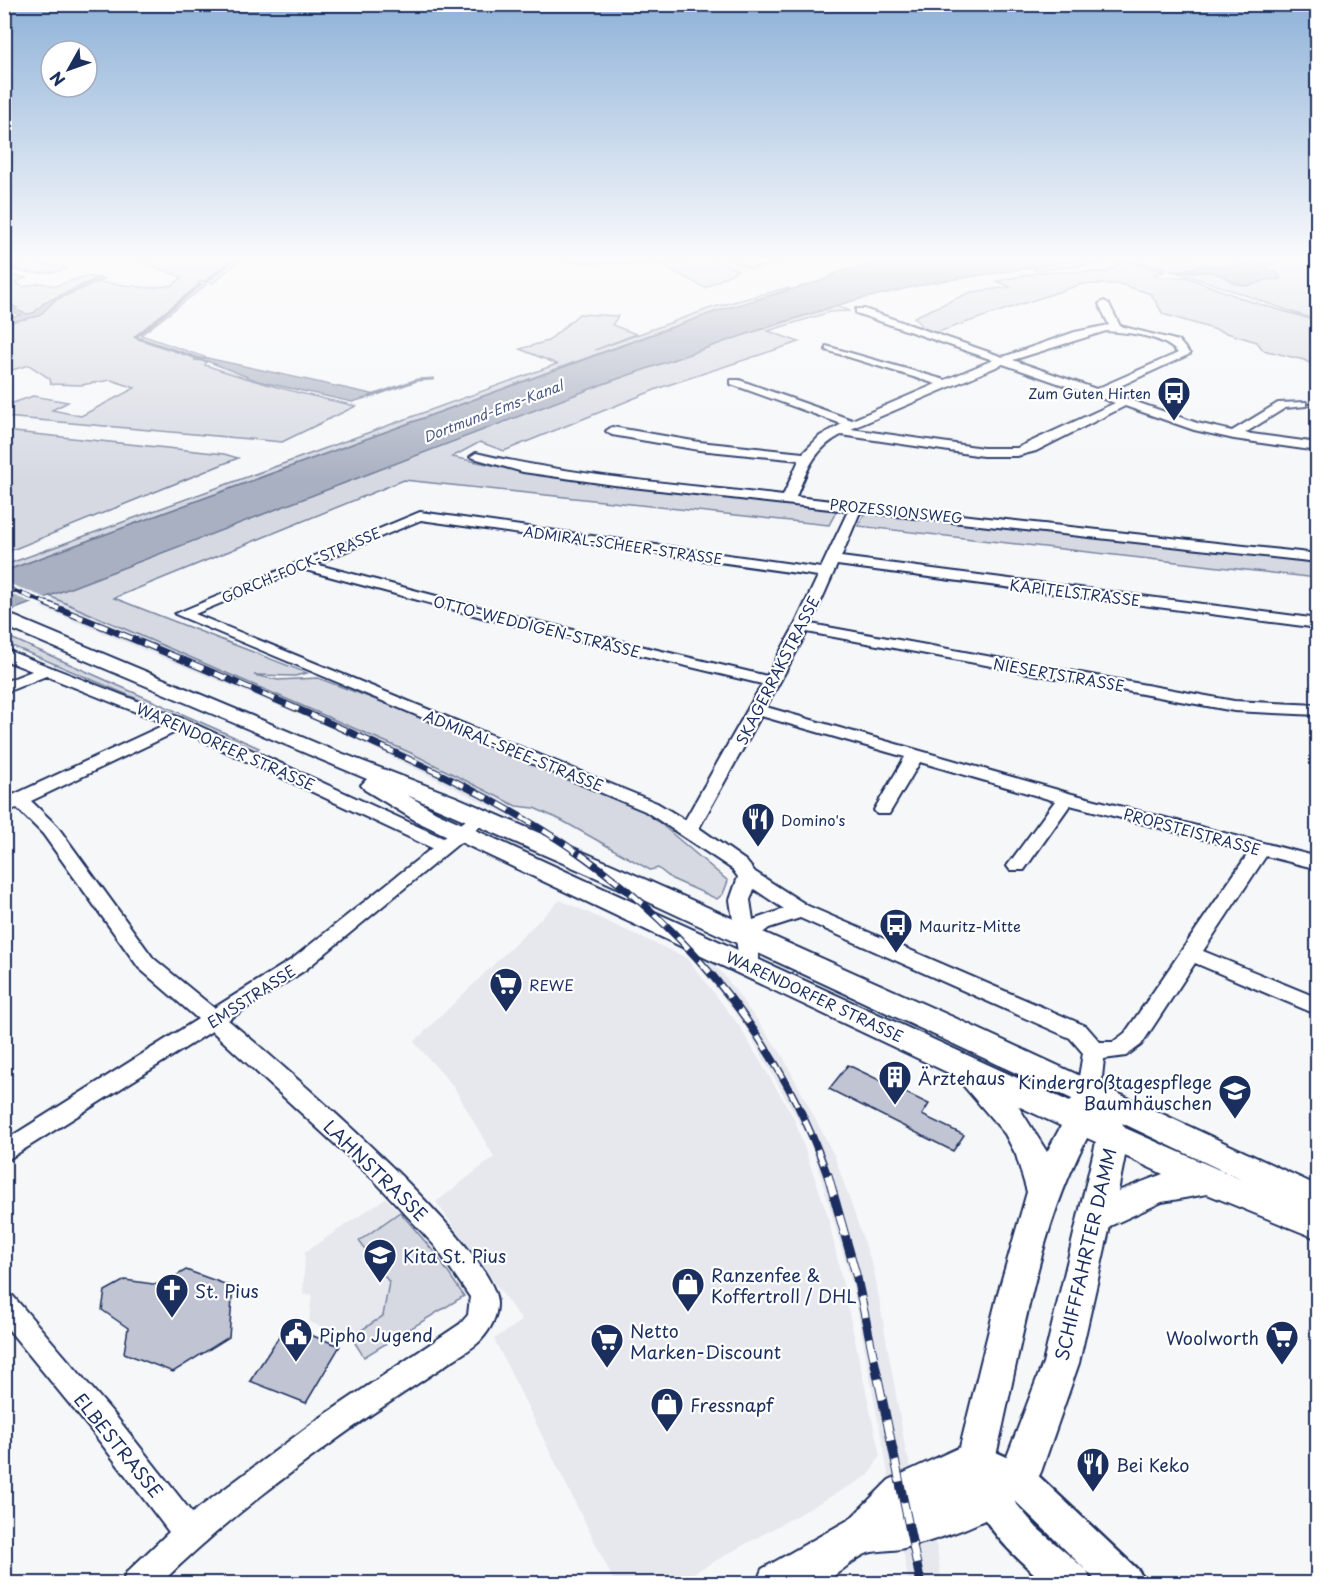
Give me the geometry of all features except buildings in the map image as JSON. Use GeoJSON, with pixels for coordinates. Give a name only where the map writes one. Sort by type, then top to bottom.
{"type":"FeatureCollection","features":[{"type":"Feature","properties":{"kind":"main road","name":"WARENDORFER STRASSE"},"geometry":{"type":"LineString","coordinates":[[5,618],[320,753],[427,817],[960,1064],[1084,1107],[1317,1201]]}},
{"type":"Feature","properties":{"kind":"main road","name":"WARENDORFER STRASSE"},"geometry":{"type":"LineString","coordinates":[[462,832],[746,935],[1084,1107],[1113,1134],[1209,1181],[1317,1225]]}},
{"type":"Feature","properties":{"kind":"main road"},"geometry":{"type":"LineString","coordinates":[[960,1064],[1022,1131],[1036,1162],[1044,1192]]}},
{"type":"Feature","properties":{"kind":"main road"},"geometry":{"type":"LineString","coordinates":[[777,1584],[864,1533],[903,1494],[949,1470],[976,1460],[1013,1304],[1044,1192],[1084,1107]]}},
{"type":"Feature","properties":{"kind":"main road","name":"SCHIFFFAHRTER DAMM"},"geometry":{"type":"LineString","coordinates":[[1003,1488],[1033,1445],[1061,1363],[1113,1134]]}},
{"type":"Feature","properties":{"kind":"main road"},"geometry":{"type":"LineString","coordinates":[[1094,1218],[1149,1190],[1178,1182],[1209,1181]]}},
{"type":"Feature","properties":{"kind":"main road"},"geometry":{"type":"LineString","coordinates":[[864,1533],[893,1531],[1003,1488]]}},
{"type":"Feature","properties":{"kind":"street"},"geometry":{"type":"LineString","coordinates":[[915,331],[1194,426],[1234,435],[1317,447]]}},
{"type":"Feature","properties":{"kind":"street"},"geometry":{"type":"LineString","coordinates":[[788,500],[806,457],[824,439],[852,424],[1002,361],[1089,331]]}},
{"type":"Feature","properties":{"kind":"street"},"geometry":{"type":"LineString","coordinates":[[1096,393],[1185,354],[1175,343],[1130,331]]}},
{"type":"Feature","properties":{"kind":"street"},"geometry":{"type":"LineString","coordinates":[[830,348],[946,384]]}},
{"type":"Feature","properties":{"kind":"street"},"geometry":{"type":"LineString","coordinates":[[735,382],[852,424]]}},
{"type":"Feature","properties":{"kind":"street"},"geometry":{"type":"LineString","coordinates":[[1272,396],[1271,398],[1282,405]]}},
{"type":"Feature","properties":{"kind":"street"},"geometry":{"type":"LineString","coordinates":[[840,431],[983,452],[1017,453],[1032,448],[1123,403]]}},
{"type":"Feature","properties":{"kind":"street"},"geometry":{"type":"LineString","coordinates":[[1234,435],[1282,405],[1302,404]]}},
{"type":"Feature","properties":{"kind":"street"},"geometry":{"type":"LineString","coordinates":[[612,431],[699,446],[806,457]]}},
{"type":"Feature","properties":{"kind":"street","name":"PROZESSIONSWEG"},"geometry":{"type":"LineString","coordinates":[[476,457],[523,468],[614,481],[1317,558]]}},
{"type":"Feature","properties":{"kind":"street","name":"SKAGERRAKSTRASSE"},"geometry":{"type":"LineString","coordinates":[[689,830],[758,710],[802,627],[855,507]]}},
{"type":"Feature","properties":{"kind":"street","name":"ADMIRAL-SCHEER-STRASSE"},"geometry":{"type":"LineString","coordinates":[[420,516],[829,566]]}},
{"type":"Feature","properties":{"kind":"street","name":"GORCH-FOCK-STRASSE"},"geometry":{"type":"LineString","coordinates":[[182,614],[420,516]]}},
{"type":"Feature","properties":{"kind":"street","name":"OTTO-WEDDIGEN-STRASSE"},"geometry":{"type":"LineString","coordinates":[[302,565],[490,615],[773,682]]}},
{"type":"Feature","properties":{"kind":"street","name":"KAPITELSTRASSE"},"geometry":{"type":"LineString","coordinates":[[829,566],[1317,624]]}},
{"type":"Feature","properties":{"kind":"street","name":"ADMIRAL-SPEE-STRASSE"},"geometry":{"type":"LineString","coordinates":[[182,614],[632,799],[689,830],[738,865],[748,876]]}},
{"type":"Feature","properties":{"kind":"street","name":"NIESERTSTRASSE"},"geometry":{"type":"LineString","coordinates":[[802,627],[1234,706],[1317,710]]}},
{"type":"Feature","properties":{"kind":"street","name":"WARENDORFER STRASSE"},"geometry":{"type":"LineString","coordinates":[[4,654],[462,832]]}},
{"type":"Feature","properties":{"kind":"street"},"geometry":{"type":"LineString","coordinates":[[4,688],[48,670]]}},
{"type":"Feature","properties":{"kind":"street","name":"PROPSTEISTRASSE"},"geometry":{"type":"LineString","coordinates":[[758,710],[1066,798],[1317,862]]}},
{"type":"Feature","properties":{"kind":"street"},"geometry":{"type":"LineString","coordinates":[[12,803],[180,724]]}},
{"type":"Feature","properties":{"kind":"street"},"geometry":{"type":"LineString","coordinates":[[883,810],[914,756]]}},
{"type":"Feature","properties":{"kind":"street"},"geometry":{"type":"LineString","coordinates":[[1017,866],[1066,798]]}},
{"type":"Feature","properties":{"kind":"street","name":"LAHNSTRASSE"},"geometry":{"type":"LineString","coordinates":[[12,803],[50,830],[146,963],[215,1020],[383,1173],[417,1207],[479,1285],[484,1305],[480,1321],[470,1333],[316,1437],[189,1534]]}},
{"type":"Feature","properties":{"kind":"street","name":"EMSSTRASSE"},"geometry":{"type":"LineString","coordinates":[[4,1153],[298,965],[462,832]]}},
{"type":"Feature","properties":{"kind":"street"},"geometry":{"type":"LineString","coordinates":[[1094,1051],[1118,1050],[1133,1039],[1261,849]]}},
{"type":"Feature","properties":{"kind":"street"},"geometry":{"type":"LineString","coordinates":[[750,966],[740,900],[748,876],[801,911],[1077,1032],[1094,1051]]}},
{"type":"Feature","properties":{"kind":"street","name":"WARENDORFER STRASSE"},"geometry":{"type":"LineString","coordinates":[[746,935],[762,923],[801,911]]}},
{"type":"Feature","properties":{"kind":"street"},"geometry":{"type":"LineString","coordinates":[[1192,954],[1317,1007]]}},
{"type":"Feature","properties":{"kind":"street"},"geometry":{"type":"LineString","coordinates":[[1084,1107],[1094,1051]]}},
{"type":"Feature","properties":{"kind":"street","name":"ELBESTRASSE"},"geometry":{"type":"LineString","coordinates":[[4,1304],[104,1424],[189,1534]]}},
{"type":"Feature","properties":{"kind":"street"},"geometry":{"type":"LineString","coordinates":[[976,1460],[1003,1488],[1126,1584]]}},
{"type":"Feature","properties":{"kind":"street"},"geometry":{"type":"LineString","coordinates":[[1003,1488],[1017,1532],[1074,1584]]}},
{"type":"Feature","properties":{"kind":"street"},"geometry":{"type":"LineString","coordinates":[[139,1582],[189,1534]]}},
{"type":"Feature","properties":{"kind":"shaded area"},"geometry":{"type":"Polygon","coordinates":[[[4,331],[146,331],[141,335],[207,358],[196,360],[207,361],[205,365],[279,388],[356,406],[282,442],[5,417],[4,406],[33,396],[68,402],[52,410],[81,416],[135,388],[111,380],[81,385],[51,384],[50,379],[29,365],[5,372],[4,331]]]}},
{"type":"Feature","properties":{"kind":"shaded area"},"geometry":{"type":"Polygon","coordinates":[[[559,331],[628,331],[636,334],[595,350],[647,331],[660,331],[5,571],[5,565],[557,364],[520,349],[548,341],[559,331]]]}},
{"type":"Feature","properties":{"kind":"shaded area"},"geometry":{"type":"Polygon","coordinates":[[[757,331],[768,331],[799,342],[662,387],[504,451],[480,442],[452,457],[512,469],[838,508],[829,525],[404,480],[114,598],[307,673],[295,676],[254,675],[278,680],[318,678],[456,730],[623,800],[649,814],[728,881],[723,894],[717,899],[672,879],[658,868],[650,870],[561,820],[534,808],[516,806],[411,753],[49,596],[603,384],[757,331]]]}},
{"type":"Feature","properties":{"kind":"shaded area"},"geometry":{"type":"Polygon","coordinates":[[[1220,331],[1317,331],[1317,367],[1304,360],[1263,350],[1257,342],[1220,331]]]}},
{"type":"Feature","properties":{"kind":"shaded area"},"geometry":{"type":"Polygon","coordinates":[[[5,431],[224,454],[238,458],[5,553],[5,431]]]}},
{"type":"Feature","properties":{"kind":"shaded area"},"geometry":{"type":"Polygon","coordinates":[[[866,511],[1317,561],[1317,578],[858,526],[866,511]]]}},
{"type":"Feature","properties":{"kind":"shaded area"},"geometry":{"type":"Polygon","coordinates":[[[55,599],[257,684],[411,753],[490,794],[595,860],[667,919],[723,974],[781,1053],[834,1155],[874,1270],[906,1452],[937,1549],[942,1583],[909,1583],[853,1288],[811,1143],[744,1024],[684,947],[625,893],[542,832],[337,730],[40,607],[55,599]]]}},
{"type":"Feature","properties":{"kind":"shaded area"},"geometry":{"type":"Polygon","coordinates":[[[4,635],[259,748],[254,752],[168,712],[5,643],[4,635]]]}},
{"type":"Feature","properties":{"kind":"shaded area"},"geometry":{"type":"Polygon","coordinates":[[[560,900],[687,958],[738,1024],[794,1118],[828,1216],[880,1456],[869,1475],[676,1583],[615,1583],[494,1339],[522,1321],[436,1202],[494,1157],[454,1087],[414,1042],[560,900]]]}},
{"type":"Feature","properties":{"kind":"shaded area","name":"Kita St. Pius"},"geometry":{"type":"Polygon","coordinates":[[[386,1198],[417,1231],[464,1296],[364,1357],[351,1338],[309,1322],[312,1294],[303,1295],[305,1252],[386,1198]]]}},
{"type":"Feature","properties":{"kind":"shaded area"},"geometry":{"type":"Polygon","coordinates":[[[400,1212],[434,1252],[464,1296],[364,1357],[351,1337],[383,1316],[389,1282],[359,1241],[400,1212]]]}},
{"type":"Feature","properties":{"kind":"water","name":"Dortmund-Ems-Kanal"},"geometry":{"type":"Polygon","coordinates":[[[662,331],[755,331],[603,384],[5,613],[5,571],[662,331]]]}},
{"type":"Feature","properties":{"kind":"water"},"geometry":{"type":"Polygon","coordinates":[[[207,358],[376,395],[352,402],[258,381],[207,361],[194,360],[207,358]]]}},
{"type":"Feature","properties":{"kind":"pier"},"geometry":{"type":"Polygon","coordinates":[[[5,582],[49,599],[35,604],[5,592],[5,582]]]}},
{"type":"Feature","properties":{"kind":"waterway"},"geometry":{"type":"LineString","coordinates":[[142,331],[135,337],[203,360]]}},
{"type":"Feature","properties":{"kind":"waterway"},"geometry":{"type":"LineString","coordinates":[[369,397],[417,380],[433,379]]}},
{"type":"Feature","properties":{"kind":"railway"},"geometry":{"type":"LineString","coordinates":[[4,587],[51,605]]}},
{"type":"Feature","properties":{"kind":"railway"},"geometry":{"type":"LineString","coordinates":[[47,604],[234,681],[406,758],[497,803],[582,856]]}},
{"type":"Feature","properties":{"kind":"railway"},"geometry":{"type":"LineString","coordinates":[[580,854],[621,885],[660,920],[729,996],[759,1038],[786,1083],[809,1129],[828,1177]]}},
{"type":"Feature","properties":{"kind":"railway"},"geometry":{"type":"LineString","coordinates":[[828,1175],[857,1278],[921,1584]]}},
{"type":"Feature","properties":{"kind":"place","name":"Zum Guten Hirten"},"geometry":{"type":"Point","coordinates":[1174,422]}},
{"type":"Feature","properties":{"kind":"place","name":"Domino's"},"geometry":{"type":"Point","coordinates":[758,848]}},
{"type":"Feature","properties":{"kind":"place","name":"Mauritz-Mitte"},"geometry":{"type":"Point","coordinates":[896,954]}},
{"type":"Feature","properties":{"kind":"place","name":"REWE"},"geometry":{"type":"Point","coordinates":[506,1013]}},
{"type":"Feature","properties":{"kind":"place","name":"Ärztehaus"},"geometry":{"type":"Point","coordinates":[895,1106]}},
{"type":"Feature","properties":{"kind":"place","name":"Kindergroßtagespflege Baumhäuschen"},"geometry":{"type":"Point","coordinates":[1235,1120]}},
{"type":"Feature","properties":{"kind":"place","name":"Kita St. Pius"},"geometry":{"type":"Point","coordinates":[380,1284]}},
{"type":"Feature","properties":{"kind":"place","name":"Ranzenfee & Koffertroll / DHL"},"geometry":{"type":"Point","coordinates":[688,1313]}},
{"type":"Feature","properties":{"kind":"place","name":"St. Pius"},"geometry":{"type":"Point","coordinates":[172,1319]}},
{"type":"Feature","properties":{"kind":"place","name":"Pipho Jugend"},"geometry":{"type":"Point","coordinates":[296,1363]}},
{"type":"Feature","properties":{"kind":"place","name":"Woolworth"},"geometry":{"type":"Point","coordinates":[1282,1366]}},
{"type":"Feature","properties":{"kind":"place","name":"Netto Marken-Discount"},"geometry":{"type":"Point","coordinates":[607,1369]}},
{"type":"Feature","properties":{"kind":"place","name":"Fressnapf"},"geometry":{"type":"Point","coordinates":[667,1433]}},
{"type":"Feature","properties":{"kind":"place","name":"Bei Keko"},"geometry":{"type":"Point","coordinates":[1093,1493]}}]}
